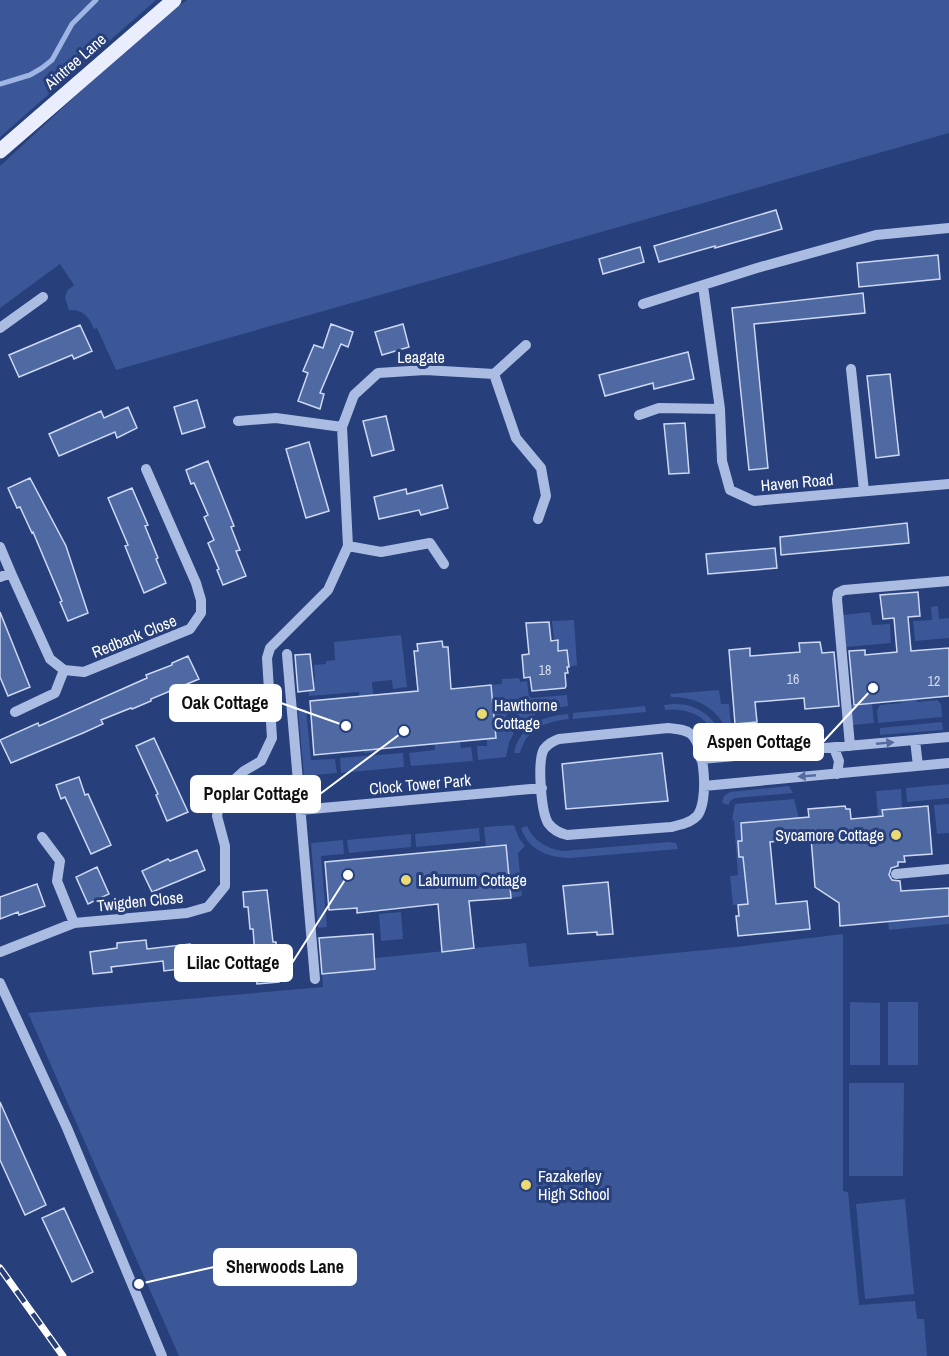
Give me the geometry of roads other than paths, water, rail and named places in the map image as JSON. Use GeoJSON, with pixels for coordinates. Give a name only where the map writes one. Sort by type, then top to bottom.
{"type":"FeatureCollection","features":[{"type":"Feature","properties":{"kind":"main road","name":"Aintree Lane"},"geometry":{"type":"LineString","coordinates":[[0,151],[174,0]]}},
{"type":"Feature","properties":{"kind":"street"},"geometry":{"type":"LineString","coordinates":[[643,304],[757,268],[876,235],[949,228]]}},
{"type":"Feature","properties":{"kind":"street","name":"Haven Road"},"geometry":{"type":"LineString","coordinates":[[703,286],[720,410],[722,461],[730,490],[754,501],[949,484]]}},
{"type":"Feature","properties":{"kind":"street"},"geometry":{"type":"LineString","coordinates":[[0,328],[43,297]]}},
{"type":"Feature","properties":{"kind":"street"},"geometry":{"type":"LineString","coordinates":[[526,345],[495,374],[516,438],[541,468],[546,496],[538,519]]}},
{"type":"Feature","properties":{"kind":"street"},"geometry":{"type":"LineString","coordinates":[[851,369],[864,491]]}},
{"type":"Feature","properties":{"kind":"street","name":"Leagate"},"geometry":{"type":"LineString","coordinates":[[270,648],[328,590],[348,546],[342,427],[354,396],[378,373],[425,370],[495,374]]}},
{"type":"Feature","properties":{"kind":"street"},"geometry":{"type":"LineString","coordinates":[[639,415],[658,408],[720,410]]}},
{"type":"Feature","properties":{"kind":"street"},"geometry":{"type":"LineString","coordinates":[[238,421],[276,418],[342,427]]}},
{"type":"Feature","properties":{"kind":"street","name":"Redbank Close"},"geometry":{"type":"LineString","coordinates":[[64,670],[84,672],[190,629],[201,613],[201,600],[196,583],[146,469]]}},
{"type":"Feature","properties":{"kind":"street"},"geometry":{"type":"LineString","coordinates":[[348,546],[381,552],[430,543],[444,564]]}},
{"type":"Feature","properties":{"kind":"street"},"geometry":{"type":"LineString","coordinates":[[0,548],[50,659],[64,670],[56,693],[15,712]]}},
{"type":"Feature","properties":{"kind":"street"},"geometry":{"type":"LineString","coordinates":[[0,577],[11,573]]}},
{"type":"Feature","properties":{"kind":"street"},"geometry":{"type":"LineString","coordinates":[[850,746],[838,593],[844,590],[949,580]]}},
{"type":"Feature","properties":{"kind":"street","name":"Twigden Close"},"geometry":{"type":"LineString","coordinates":[[0,952],[74,923],[187,913],[208,907],[225,886],[225,846],[217,816],[222,791],[243,771],[261,761],[272,738],[267,658],[270,648]]}},
{"type":"Feature","properties":{"kind":"street"},"geometry":{"type":"LineString","coordinates":[[287,654],[315,979]]}},
{"type":"Feature","properties":{"kind":"street"},"geometry":{"type":"LineString","coordinates":[[668,728],[682,729],[692,735],[701,759],[703,804],[696,817],[685,824],[567,835],[559,833],[547,822],[544,812],[541,756],[551,742],[559,739],[668,728]]}},
{"type":"Feature","properties":{"kind":"street"},"geometry":{"type":"LineString","coordinates":[[701,759],[949,737]]}},
{"type":"Feature","properties":{"kind":"street"},"geometry":{"type":"LineString","coordinates":[[915,740],[918,766]]}},
{"type":"Feature","properties":{"kind":"street"},"geometry":{"type":"LineString","coordinates":[[834,748],[839,761],[837,774]]}},
{"type":"Feature","properties":{"kind":"street"},"geometry":{"type":"LineString","coordinates":[[704,786],[949,764]]}},
{"type":"Feature","properties":{"kind":"street","name":"Clock Tower Park"},"geometry":{"type":"LineString","coordinates":[[300,810],[542,788]]}},
{"type":"Feature","properties":{"kind":"street"},"geometry":{"type":"LineString","coordinates":[[42,837],[60,861],[57,881],[74,923]]}},
{"type":"Feature","properties":{"kind":"street"},"geometry":{"type":"LineString","coordinates":[[896,874],[949,869]]}},
{"type":"Feature","properties":{"kind":"street"},"geometry":{"type":"LineString","coordinates":[[0,983],[67,1128],[162,1356]]}},
{"type":"Feature","properties":{"kind":"waterway"},"geometry":{"type":"LineString","coordinates":[[0,84],[30,75],[52,60],[72,24],[96,0]]}},
{"type":"Feature","properties":{"kind":"railway"},"geometry":{"type":"LineString","coordinates":[[0,1268],[63,1356]]}},
{"type":"Feature","properties":{"kind":"place","name":"Aspen Cottage"},"geometry":{"type":"Point","coordinates":[873,688]}},
{"type":"Feature","properties":{"kind":"place","name":"Hawthorne Cottage"},"geometry":{"type":"Point","coordinates":[482,714]}},
{"type":"Feature","properties":{"kind":"place","name":"Oak Cottage"},"geometry":{"type":"Point","coordinates":[346,726]}},
{"type":"Feature","properties":{"kind":"place","name":"Poplar Cottage"},"geometry":{"type":"Point","coordinates":[404,731]}},
{"type":"Feature","properties":{"kind":"place","name":"Sycamore Cottage"},"geometry":{"type":"Point","coordinates":[896,835]}},
{"type":"Feature","properties":{"kind":"place","name":"Lilac Cottage"},"geometry":{"type":"Point","coordinates":[348,875]}},
{"type":"Feature","properties":{"kind":"place","name":"Laburnum Cottage"},"geometry":{"type":"Point","coordinates":[406,880]}},
{"type":"Feature","properties":{"kind":"place","name":"Fazakerley High School"},"geometry":{"type":"Point","coordinates":[526,1185]}},
{"type":"Feature","properties":{"kind":"place","name":"Sherwoods Lane"},"geometry":{"type":"Point","coordinates":[139,1284]}}]}
